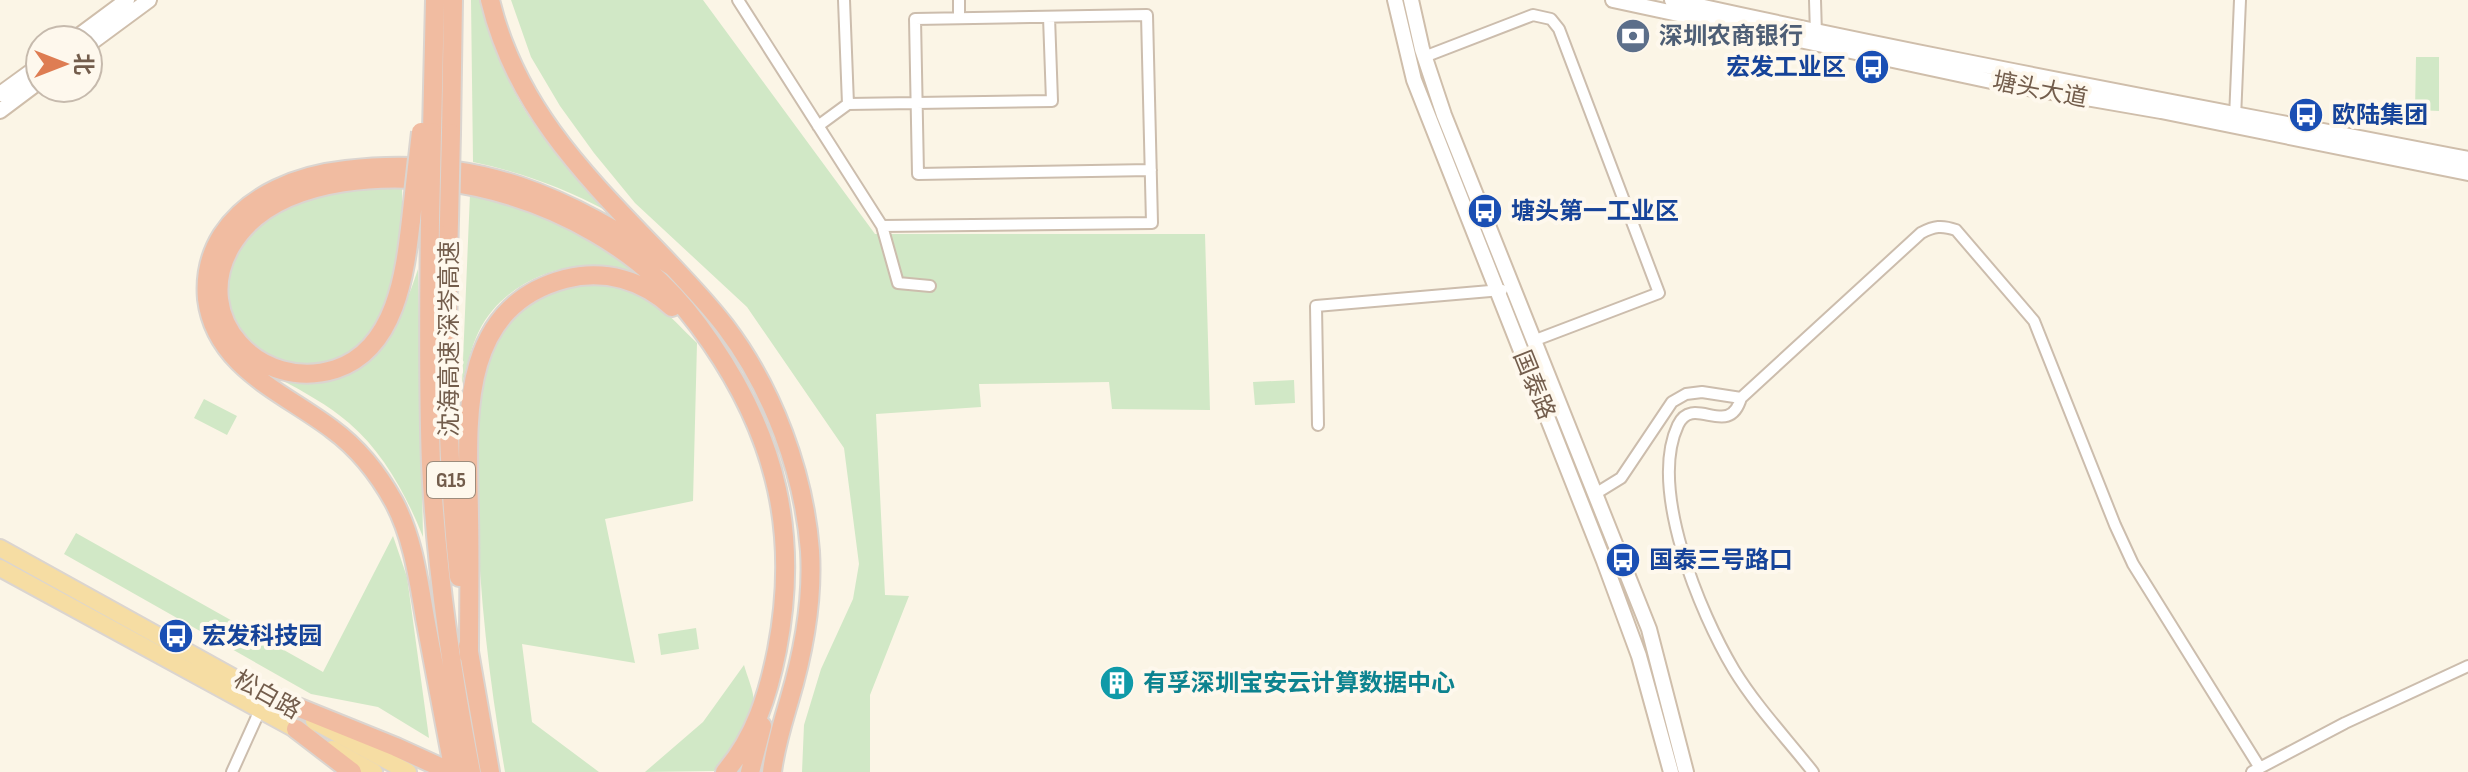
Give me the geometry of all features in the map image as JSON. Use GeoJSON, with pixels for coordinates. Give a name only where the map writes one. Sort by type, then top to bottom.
{"type":"FeatureCollection","features":[{"type":"Feature","properties":{"kind":"highway","name":"沈海高速 深岑高速"},"geometry":{"type":"LineString","coordinates":[[453,0],[435,132],[430,220],[429,365],[432,466],[442,586],[471,772]]}},
{"type":"Feature","properties":{"kind":"highway"},"geometry":{"type":"LineString","coordinates":[[490,0],[511,63],[549,130],[597,188],[706,302],[739,346],[765,393],[792,461],[807,527],[810,572],[804,632],[772,772]]}},
{"type":"Feature","properties":{"kind":"highway"},"geometry":{"type":"LineString","coordinates":[[435,4],[435,132],[430,220],[383,329],[358,358],[325,372],[293,374],[260,363],[246,352],[234,338],[225,319],[220,299],[223,264],[231,246],[250,222],[275,204],[307,191],[345,182],[402,179],[475,186],[531,202],[604,238],[650,271],[672,290],[742,390],[769,453],[782,510],[785,567],[782,617],[760,737],[750,772]]}},
{"type":"Feature","properties":{"kind":"highway"},"geometry":{"type":"LineString","coordinates":[[453,772],[417,567],[401,517],[370,465],[345,440],[252,375],[225,347],[215,331],[207,295],[209,265],[215,247],[234,219],[247,207],[282,186],[338,171],[379,166],[422,166],[476,173],[532,189],[605,223],[673,267]]}},
{"type":"Feature","properties":{"kind":"highway","name":"沈海高速 深岑高速"},"geometry":{"type":"LineString","coordinates":[[430,220],[447,315],[450,460],[457,555],[469,656],[490,772]]}},
{"type":"Feature","properties":{"kind":"highway"},"geometry":{"type":"LineString","coordinates":[[469,656],[470,406],[479,358],[499,322],[526,296],[541,288],[571,278],[606,276],[641,284],[656,293],[709,340]]}},
{"type":"Feature","properties":{"kind":"highway"},"geometry":{"type":"LineString","coordinates":[[725,772],[747,741],[766,696]]}},
{"type":"Feature","properties":{"kind":"highway"},"geometry":{"type":"LineString","coordinates":[[785,772],[789,701]]}},
{"type":"Feature","properties":{"kind":"highway"},"geometry":{"type":"LineString","coordinates":[[262,702],[396,747],[453,772]]}},
{"type":"Feature","properties":{"kind":"highway"},"geometry":{"type":"LineString","coordinates":[[296,729],[352,772]]}},
{"type":"Feature","properties":{"kind":"main road","name":"松白路"},"geometry":{"type":"LineString","coordinates":[[0,548],[262,702],[296,729],[374,772]]}},
{"type":"Feature","properties":{"kind":"main road","name":"松白路"},"geometry":{"type":"LineString","coordinates":[[0,568],[262,702],[408,772]]}},
{"type":"Feature","properties":{"kind":"street"},"geometry":{"type":"LineString","coordinates":[[95,24],[127,0]]}},
{"type":"Feature","properties":{"kind":"street"},"geometry":{"type":"LineString","coordinates":[[104,33],[149,0]]}},
{"type":"Feature","properties":{"kind":"street"},"geometry":{"type":"LineString","coordinates":[[738,0],[882,226],[898,283],[930,286]]}},
{"type":"Feature","properties":{"kind":"street"},"geometry":{"type":"LineString","coordinates":[[844,0],[848,104]]}},
{"type":"Feature","properties":{"kind":"street"},"geometry":{"type":"LineString","coordinates":[[959,0],[959,18]]}},
{"type":"Feature","properties":{"kind":"street","name":"国泰路"},"geometry":{"type":"LineString","coordinates":[[1395,0],[1414,80],[1504,290],[1533,341],[1649,629],[1686,772]]}},
{"type":"Feature","properties":{"kind":"street","name":"国泰路"},"geometry":{"type":"LineString","coordinates":[[1411,0],[1424,57],[1504,290],[1639,656],[1671,772]]}},
{"type":"Feature","properties":{"kind":"street","name":"塘头大道"},"geometry":{"type":"LineString","coordinates":[[1613,0],[1816,38]]}},
{"type":"Feature","properties":{"kind":"street","name":"塘头大道"},"geometry":{"type":"LineString","coordinates":[[1672,0],[2013,86],[2468,159]]}},
{"type":"Feature","properties":{"kind":"street"},"geometry":{"type":"LineString","coordinates":[[1815,0],[1816,38]]}},
{"type":"Feature","properties":{"kind":"street"},"geometry":{"type":"LineString","coordinates":[[2235,120],[2240,0]]}},
{"type":"Feature","properties":{"kind":"street"},"geometry":{"type":"LineString","coordinates":[[882,226],[1152,223],[1151,170],[1147,15],[915,19],[918,174],[1151,170]]}},
{"type":"Feature","properties":{"kind":"street"},"geometry":{"type":"LineString","coordinates":[[1424,57],[1533,15],[1551,19],[1559,29],[1659,293],[1533,341]]}},
{"type":"Feature","properties":{"kind":"street"},"geometry":{"type":"LineString","coordinates":[[818,126],[848,104],[1052,101],[1049,17]]}},
{"type":"Feature","properties":{"kind":"street"},"geometry":{"type":"LineString","coordinates":[[0,94],[24,77]]}},
{"type":"Feature","properties":{"kind":"street"},"geometry":{"type":"LineString","coordinates":[[0,111],[24,93]]}},
{"type":"Feature","properties":{"kind":"street","name":"塘头大道"},"geometry":{"type":"LineString","coordinates":[[2235,120],[2468,173]]}},
{"type":"Feature","properties":{"kind":"street"},"geometry":{"type":"LineString","coordinates":[[1813,772],[1735,672],[1708,621],[1687,568],[1672,512],[1671,455],[1681,420],[1697,413],[1728,417],[1734,413],[1741,398],[1921,233],[1932,227],[1944,226],[1956,230],[1965,238],[2034,321],[2133,564],[2256,770],[2345,723],[2468,666]]}},
{"type":"Feature","properties":{"kind":"street"},"geometry":{"type":"LineString","coordinates":[[1318,425],[1316,306],[1504,290]]}},
{"type":"Feature","properties":{"kind":"street"},"geometry":{"type":"LineString","coordinates":[[1595,494],[1621,478],[1672,402],[1686,394],[1702,392],[1741,398]]}},
{"type":"Feature","properties":{"kind":"street"},"geometry":{"type":"LineString","coordinates":[[232,772],[262,702]]}},
{"type":"Feature","properties":{"kind":"green space"},"geometry":{"type":"Polygon","coordinates":[[[471,0],[481,0],[505,71],[524,109],[558,155],[607,211],[542,182],[473,162],[471,0]]]}},
{"type":"Feature","properties":{"kind":"green space"},"geometry":{"type":"Polygon","coordinates":[[[511,0],[703,0],[875,234],[1205,234],[1210,410],[1112,409],[1109,382],[979,384],[981,407],[876,414],[885,595],[909,596],[870,695],[870,772],[802,772],[804,725],[821,669],[853,599],[859,564],[844,448],[747,307],[635,203],[594,153],[560,106],[531,57],[511,0]]]}},
{"type":"Feature","properties":{"kind":"green space"},"geometry":{"type":"Polygon","coordinates":[[[2416,57],[2439,57],[2439,111],[2415,110],[2416,57]]]}},
{"type":"Feature","properties":{"kind":"green space"},"geometry":{"type":"Polygon","coordinates":[[[402,186],[396,273],[388,301],[376,326],[358,346],[334,360],[304,366],[275,358],[249,344],[232,315],[228,291],[236,254],[250,233],[270,216],[294,204],[349,191],[402,186]]]}},
{"type":"Feature","properties":{"kind":"green space"},"geometry":{"type":"Polygon","coordinates":[[[470,194],[554,218],[611,252],[635,274],[580,266],[550,272],[521,286],[487,317],[474,344],[462,384],[470,194]]]}},
{"type":"Feature","properties":{"kind":"green space"},"geometry":{"type":"Polygon","coordinates":[[[418,269],[423,537],[393,476],[373,447],[333,410],[280,379],[313,382],[338,378],[356,369],[371,357],[395,325],[418,269]]]}},
{"type":"Feature","properties":{"kind":"green space"},"geometry":{"type":"Polygon","coordinates":[[[588,283],[625,289],[650,300],[697,343],[693,501],[605,519],[635,663],[522,644],[532,722],[599,772],[505,772],[482,598],[476,451],[481,386],[493,345],[512,318],[542,297],[588,283]]]}},
{"type":"Feature","properties":{"kind":"green space"},"geometry":{"type":"Polygon","coordinates":[[[1294,380],[1295,403],[1255,405],[1253,382],[1294,380]]]}},
{"type":"Feature","properties":{"kind":"green space"},"geometry":{"type":"Polygon","coordinates":[[[204,399],[237,416],[227,435],[194,418],[204,399]]]}},
{"type":"Feature","properties":{"kind":"green space"},"geometry":{"type":"Polygon","coordinates":[[[76,533],[323,672],[393,536],[407,577],[429,738],[378,707],[311,694],[64,554],[76,533]]]}},
{"type":"Feature","properties":{"kind":"green space"},"geometry":{"type":"Polygon","coordinates":[[[696,628],[699,649],[661,655],[658,634],[696,628]]]}},
{"type":"Feature","properties":{"kind":"green space"},"geometry":{"type":"Polygon","coordinates":[[[744,665],[753,694],[753,711],[738,739],[714,771],[645,772],[703,722],[744,665]]]}},
{"type":"Feature","properties":{"kind":"place","name":"深圳农商银行"},"geometry":{"type":"Point","coordinates":[1633,36]}},
{"type":"Feature","properties":{"kind":"place","name":"宏发工业区"},"geometry":{"type":"Point","coordinates":[1872,67]}},
{"type":"Feature","properties":{"kind":"place","name":"欧陆集团"},"geometry":{"type":"Point","coordinates":[2306,115]}},
{"type":"Feature","properties":{"kind":"place","name":"塘头第一工业区"},"geometry":{"type":"Point","coordinates":[1485,211]}},
{"type":"Feature","properties":{"kind":"place","name":"国泰三号路口"},"geometry":{"type":"Point","coordinates":[1623,560]}},
{"type":"Feature","properties":{"kind":"place","name":"宏发科技园"},"geometry":{"type":"Point","coordinates":[176,636]}},
{"type":"Feature","properties":{"kind":"place","name":"有孚深圳宝安云计算数据中心"},"geometry":{"type":"Point","coordinates":[1117,683]}}]}
